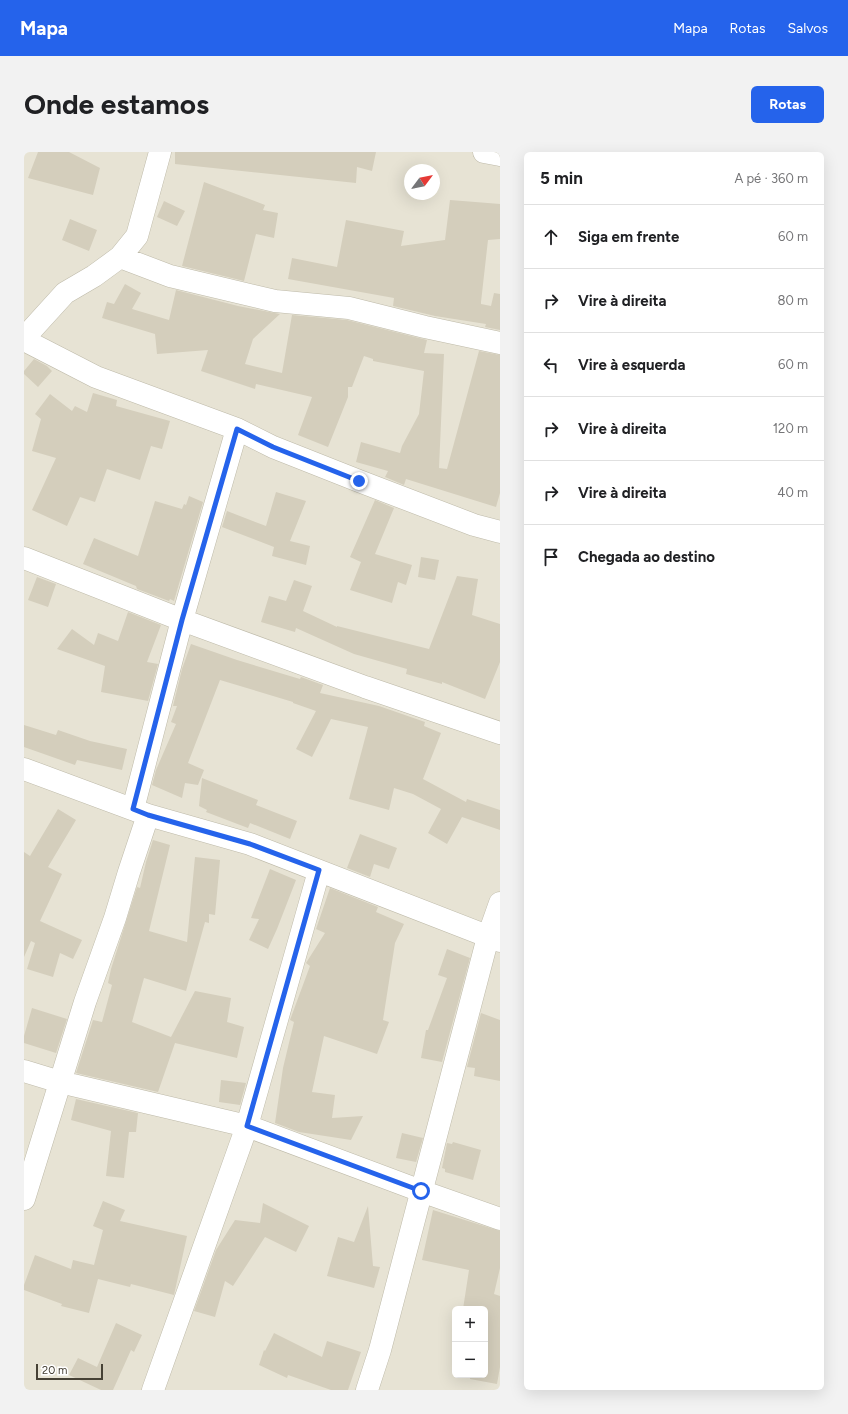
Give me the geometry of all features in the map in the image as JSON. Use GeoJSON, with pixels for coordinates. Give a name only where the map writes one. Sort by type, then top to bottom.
{"type":"FeatureCollection","features":[{"type":"Feature","properties":{"kind":"street"},"geometry":{"type":"LineString","coordinates":[[160,152],[137,236],[120,257],[94,276],[65,293],[24,339],[96,376],[237,429],[273,447],[359,481],[474,525],[500,532]]}},
{"type":"Feature","properties":{"kind":"street"},"geometry":{"type":"LineString","coordinates":[[484,152],[500,155]]}},
{"type":"Feature","properties":{"kind":"street"},"geometry":{"type":"LineString","coordinates":[[120,257],[170,276],[275,301],[349,308],[425,327],[500,342]]}},
{"type":"Feature","properties":{"kind":"street"},"geometry":{"type":"LineString","coordinates":[[24,1199],[85,1002],[115,918],[129,872],[140,812],[182,620],[237,429]]}},
{"type":"Feature","properties":{"kind":"street"},"geometry":{"type":"LineString","coordinates":[[24,558],[182,620],[365,687],[500,733]]}},
{"type":"Feature","properties":{"kind":"street"},"geometry":{"type":"LineString","coordinates":[[24,769],[140,812],[250,844],[494,939]]}},
{"type":"Feature","properties":{"kind":"street"},"geometry":{"type":"LineString","coordinates":[[153,1390],[247,1126],[319,870]]}},
{"type":"Feature","properties":{"kind":"street"},"geometry":{"type":"LineString","coordinates":[[367,1390],[380,1350],[421,1191],[494,939],[500,903]]}},
{"type":"Feature","properties":{"kind":"street"},"geometry":{"type":"LineString","coordinates":[[24,1071],[60,1082],[247,1126],[500,1219]]}},
{"type":"Feature","properties":{"kind":"shaded area"},"geometry":{"type":"Polygon","coordinates":[[[24,152],[500,152],[500,1390],[24,1390],[24,152]]]}},
{"type":"Feature","properties":{"kind":"building"},"geometry":{"type":"Polygon","coordinates":[[[38,152],[69,152],[100,168],[93,195],[28,178],[38,152]]]}},
{"type":"Feature","properties":{"kind":"building"},"geometry":{"type":"Polygon","coordinates":[[[175,152],[376,152],[372,171],[357,167],[356,183],[175,164],[175,152]]]}},
{"type":"Feature","properties":{"kind":"building"},"geometry":{"type":"Polygon","coordinates":[[[204,182],[265,205],[263,210],[278,213],[274,238],[256,234],[244,281],[182,266],[204,182]]]}},
{"type":"Feature","properties":{"kind":"building"},"geometry":{"type":"Polygon","coordinates":[[[450,200],[500,204],[500,239],[488,240],[481,304],[491,306],[494,293],[500,294],[500,330],[485,327],[486,324],[435,316],[393,306],[394,298],[288,279],[292,258],[337,267],[346,220],[404,231],[401,246],[445,240],[450,200]]]}},
{"type":"Feature","properties":{"kind":"building"},"geometry":{"type":"Polygon","coordinates":[[[164,201],[185,211],[177,226],[157,217],[164,201]]]}},
{"type":"Feature","properties":{"kind":"building"},"geometry":{"type":"Polygon","coordinates":[[[70,219],[97,230],[89,251],[62,240],[70,219]]]}},
{"type":"Feature","properties":{"kind":"building"},"geometry":{"type":"Polygon","coordinates":[[[125,284],[141,293],[132,309],[169,320],[176,290],[238,306],[280,314],[253,339],[245,364],[282,373],[292,315],[347,320],[427,340],[424,353],[444,354],[439,468],[447,469],[479,351],[500,355],[500,493],[496,507],[406,479],[404,485],[385,477],[388,471],[356,462],[361,442],[400,453],[402,446],[419,414],[424,371],[373,361],[373,359],[364,356],[352,387],[348,387],[348,397],[328,447],[298,435],[312,397],[256,384],[255,389],[201,371],[208,350],[157,354],[155,334],[102,318],[107,302],[114,304],[125,284]]]}},
{"type":"Feature","properties":{"kind":"building"},"geometry":{"type":"Polygon","coordinates":[[[34,359],[47,366],[52,371],[38,387],[24,374],[24,371],[34,359]]]}},
{"type":"Feature","properties":{"kind":"building"},"geometry":{"type":"Polygon","coordinates":[[[93,393],[117,400],[116,406],[170,421],[162,449],[151,446],[140,480],[107,469],[95,502],[80,497],[67,526],[32,510],[56,458],[32,451],[41,419],[35,414],[50,394],[72,411],[75,406],[87,412],[93,393]]]}},
{"type":"Feature","properties":{"kind":"building"},"geometry":{"type":"Polygon","coordinates":[[[276,492],[306,501],[290,541],[310,546],[306,565],[272,556],[274,547],[222,527],[227,511],[266,526],[276,492]]]}},
{"type":"Feature","properties":{"kind":"building"},"geometry":{"type":"Polygon","coordinates":[[[189,496],[203,502],[174,601],[170,599],[169,601],[137,589],[136,586],[83,564],[94,538],[138,556],[155,501],[182,509],[184,504],[186,505],[189,496]]]}},
{"type":"Feature","properties":{"kind":"building"},"geometry":{"type":"Polygon","coordinates":[[[375,500],[394,508],[375,554],[412,565],[406,585],[398,582],[392,603],[350,590],[361,562],[350,557],[375,500]]]}},
{"type":"Feature","properties":{"kind":"building"},"geometry":{"type":"Polygon","coordinates":[[[421,557],[439,560],[435,580],[418,577],[421,557]]]}},
{"type":"Feature","properties":{"kind":"building"},"geometry":{"type":"Polygon","coordinates":[[[457,576],[478,579],[472,615],[500,624],[500,662],[485,699],[442,682],[442,684],[406,674],[407,669],[354,654],[296,628],[295,632],[261,622],[269,596],[286,601],[294,580],[312,586],[303,611],[337,627],[429,649],[457,576]]]}},
{"type":"Feature","properties":{"kind":"building"},"geometry":{"type":"Polygon","coordinates":[[[37,577],[56,584],[48,607],[28,600],[37,577]]]}},
{"type":"Feature","properties":{"kind":"building"},"geometry":{"type":"Polygon","coordinates":[[[128,612],[161,625],[147,662],[158,664],[148,701],[101,692],[105,666],[57,649],[72,629],[94,645],[98,633],[118,641],[128,612]]]}},
{"type":"Feature","properties":{"kind":"building"},"geometry":{"type":"Polygon","coordinates":[[[191,644],[237,660],[300,679],[301,677],[323,685],[320,693],[379,706],[425,722],[424,726],[441,733],[423,779],[466,802],[467,799],[500,810],[500,830],[462,817],[447,844],[428,833],[441,809],[413,794],[394,788],[389,810],[349,799],[368,727],[331,719],[312,757],[296,749],[316,711],[293,702],[220,680],[188,763],[204,770],[198,785],[185,783],[182,798],[152,785],[156,770],[176,724],[171,722],[177,706],[173,706],[182,669],[191,644]]]}},
{"type":"Feature","properties":{"kind":"building"},"geometry":{"type":"Polygon","coordinates":[[[24,725],[56,735],[58,730],[90,741],[127,749],[122,770],[77,760],[75,765],[24,747],[24,725]]]}},
{"type":"Feature","properties":{"kind":"building"},"geometry":{"type":"Polygon","coordinates":[[[202,778],[258,800],[256,805],[297,821],[290,839],[250,823],[248,828],[206,812],[207,810],[199,806],[202,778]]]}},
{"type":"Feature","properties":{"kind":"building"},"geometry":{"type":"Polygon","coordinates":[[[58,809],[76,820],[48,867],[62,874],[40,921],[82,940],[73,959],[60,953],[53,977],[27,969],[35,943],[31,941],[24,957],[24,852],[30,856],[58,809]]]}},
{"type":"Feature","properties":{"kind":"building"},"geometry":{"type":"Polygon","coordinates":[[[360,834],[397,848],[389,869],[374,864],[370,877],[347,868],[360,834]]]}},
{"type":"Feature","properties":{"kind":"building"},"geometry":{"type":"Polygon","coordinates":[[[153,840],[170,845],[149,931],[187,942],[195,857],[220,860],[215,915],[209,914],[209,923],[205,922],[186,991],[144,978],[132,1022],[171,1037],[195,991],[231,998],[227,1022],[244,1027],[237,1058],[175,1043],[158,1092],[76,1073],[93,1020],[102,1022],[112,985],[108,983],[111,969],[137,887],[140,888],[153,840]]]}},
{"type":"Feature","properties":{"kind":"building"},"geometry":{"type":"Polygon","coordinates":[[[270,869],[296,880],[268,949],[249,940],[259,919],[251,918],[270,869]]]}},
{"type":"Feature","properties":{"kind":"building"},"geometry":{"type":"Polygon","coordinates":[[[330,888],[378,907],[376,912],[404,924],[395,943],[383,1020],[389,1022],[377,1054],[324,1036],[312,1092],[335,1095],[332,1118],[363,1116],[351,1140],[299,1132],[275,1123],[283,1068],[294,1022],[290,1020],[310,966],[306,963],[325,933],[316,929],[330,888]]]}},
{"type":"Feature","properties":{"kind":"building"},"geometry":{"type":"Polygon","coordinates":[[[447,949],[470,958],[442,1062],[421,1058],[426,1030],[428,1030],[447,978],[438,975],[447,949]]]}},
{"type":"Feature","properties":{"kind":"building"},"geometry":{"type":"Polygon","coordinates":[[[32,1008],[67,1019],[56,1053],[24,1043],[24,1036],[32,1008]]]}},
{"type":"Feature","properties":{"kind":"building"},"geometry":{"type":"Polygon","coordinates":[[[481,1013],[500,1020],[500,1081],[474,1076],[475,1068],[467,1067],[481,1013]]]}},
{"type":"Feature","properties":{"kind":"building"},"geometry":{"type":"Polygon","coordinates":[[[221,1080],[246,1083],[240,1105],[219,1102],[221,1080]]]}},
{"type":"Feature","properties":{"kind":"building"},"geometry":{"type":"Polygon","coordinates":[[[76,1099],[138,1113],[136,1132],[129,1132],[124,1178],[106,1176],[111,1131],[71,1120],[76,1099]]]}},
{"type":"Feature","properties":{"kind":"building"},"geometry":{"type":"Polygon","coordinates":[[[402,1133],[423,1138],[416,1162],[396,1158],[402,1133]]]}},
{"type":"Feature","properties":{"kind":"building"},"geometry":{"type":"Polygon","coordinates":[[[453,1142],[481,1150],[473,1180],[445,1172],[445,1169],[442,1168],[447,1143],[452,1144],[453,1142]]]}},
{"type":"Feature","properties":{"kind":"building"},"geometry":{"type":"Polygon","coordinates":[[[103,1201],[125,1210],[120,1221],[187,1236],[174,1295],[131,1284],[130,1287],[98,1279],[89,1313],[61,1306],[62,1304],[24,1290],[24,1285],[35,1255],[71,1269],[73,1260],[94,1265],[103,1230],[93,1226],[103,1201]]]}},
{"type":"Feature","properties":{"kind":"building"},"geometry":{"type":"Polygon","coordinates":[[[263,1203],[309,1226],[296,1252],[265,1237],[233,1286],[225,1281],[215,1317],[194,1311],[216,1250],[235,1220],[260,1223],[263,1203]]]}},
{"type":"Feature","properties":{"kind":"building"},"geometry":{"type":"Polygon","coordinates":[[[368,1206],[373,1266],[380,1267],[374,1288],[327,1276],[338,1237],[354,1242],[368,1206]]]}},
{"type":"Feature","properties":{"kind":"building"},"geometry":{"type":"Polygon","coordinates":[[[433,1210],[500,1231],[500,1268],[494,1294],[500,1296],[500,1367],[497,1384],[470,1379],[488,1378],[488,1306],[463,1306],[469,1270],[422,1260],[433,1210]]]}},
{"type":"Feature","properties":{"kind":"building"},"geometry":{"type":"Polygon","coordinates":[[[116,1323],[142,1335],[134,1352],[131,1350],[113,1390],[101,1390],[69,1375],[78,1358],[97,1367],[116,1323]]]}},
{"type":"Feature","properties":{"kind":"building"},"geometry":{"type":"Polygon","coordinates":[[[274,1333],[322,1357],[327,1341],[361,1352],[348,1390],[331,1390],[288,1375],[287,1378],[259,1365],[264,1350],[265,1351],[274,1333]]]}},
{"type":"Feature","properties":{"kind":"route"},"geometry":{"type":"LineString","coordinates":[[359,481],[273,447],[237,429],[182,620],[133,809],[148,815],[250,844],[319,870],[247,1126],[421,1191]]}}]}
